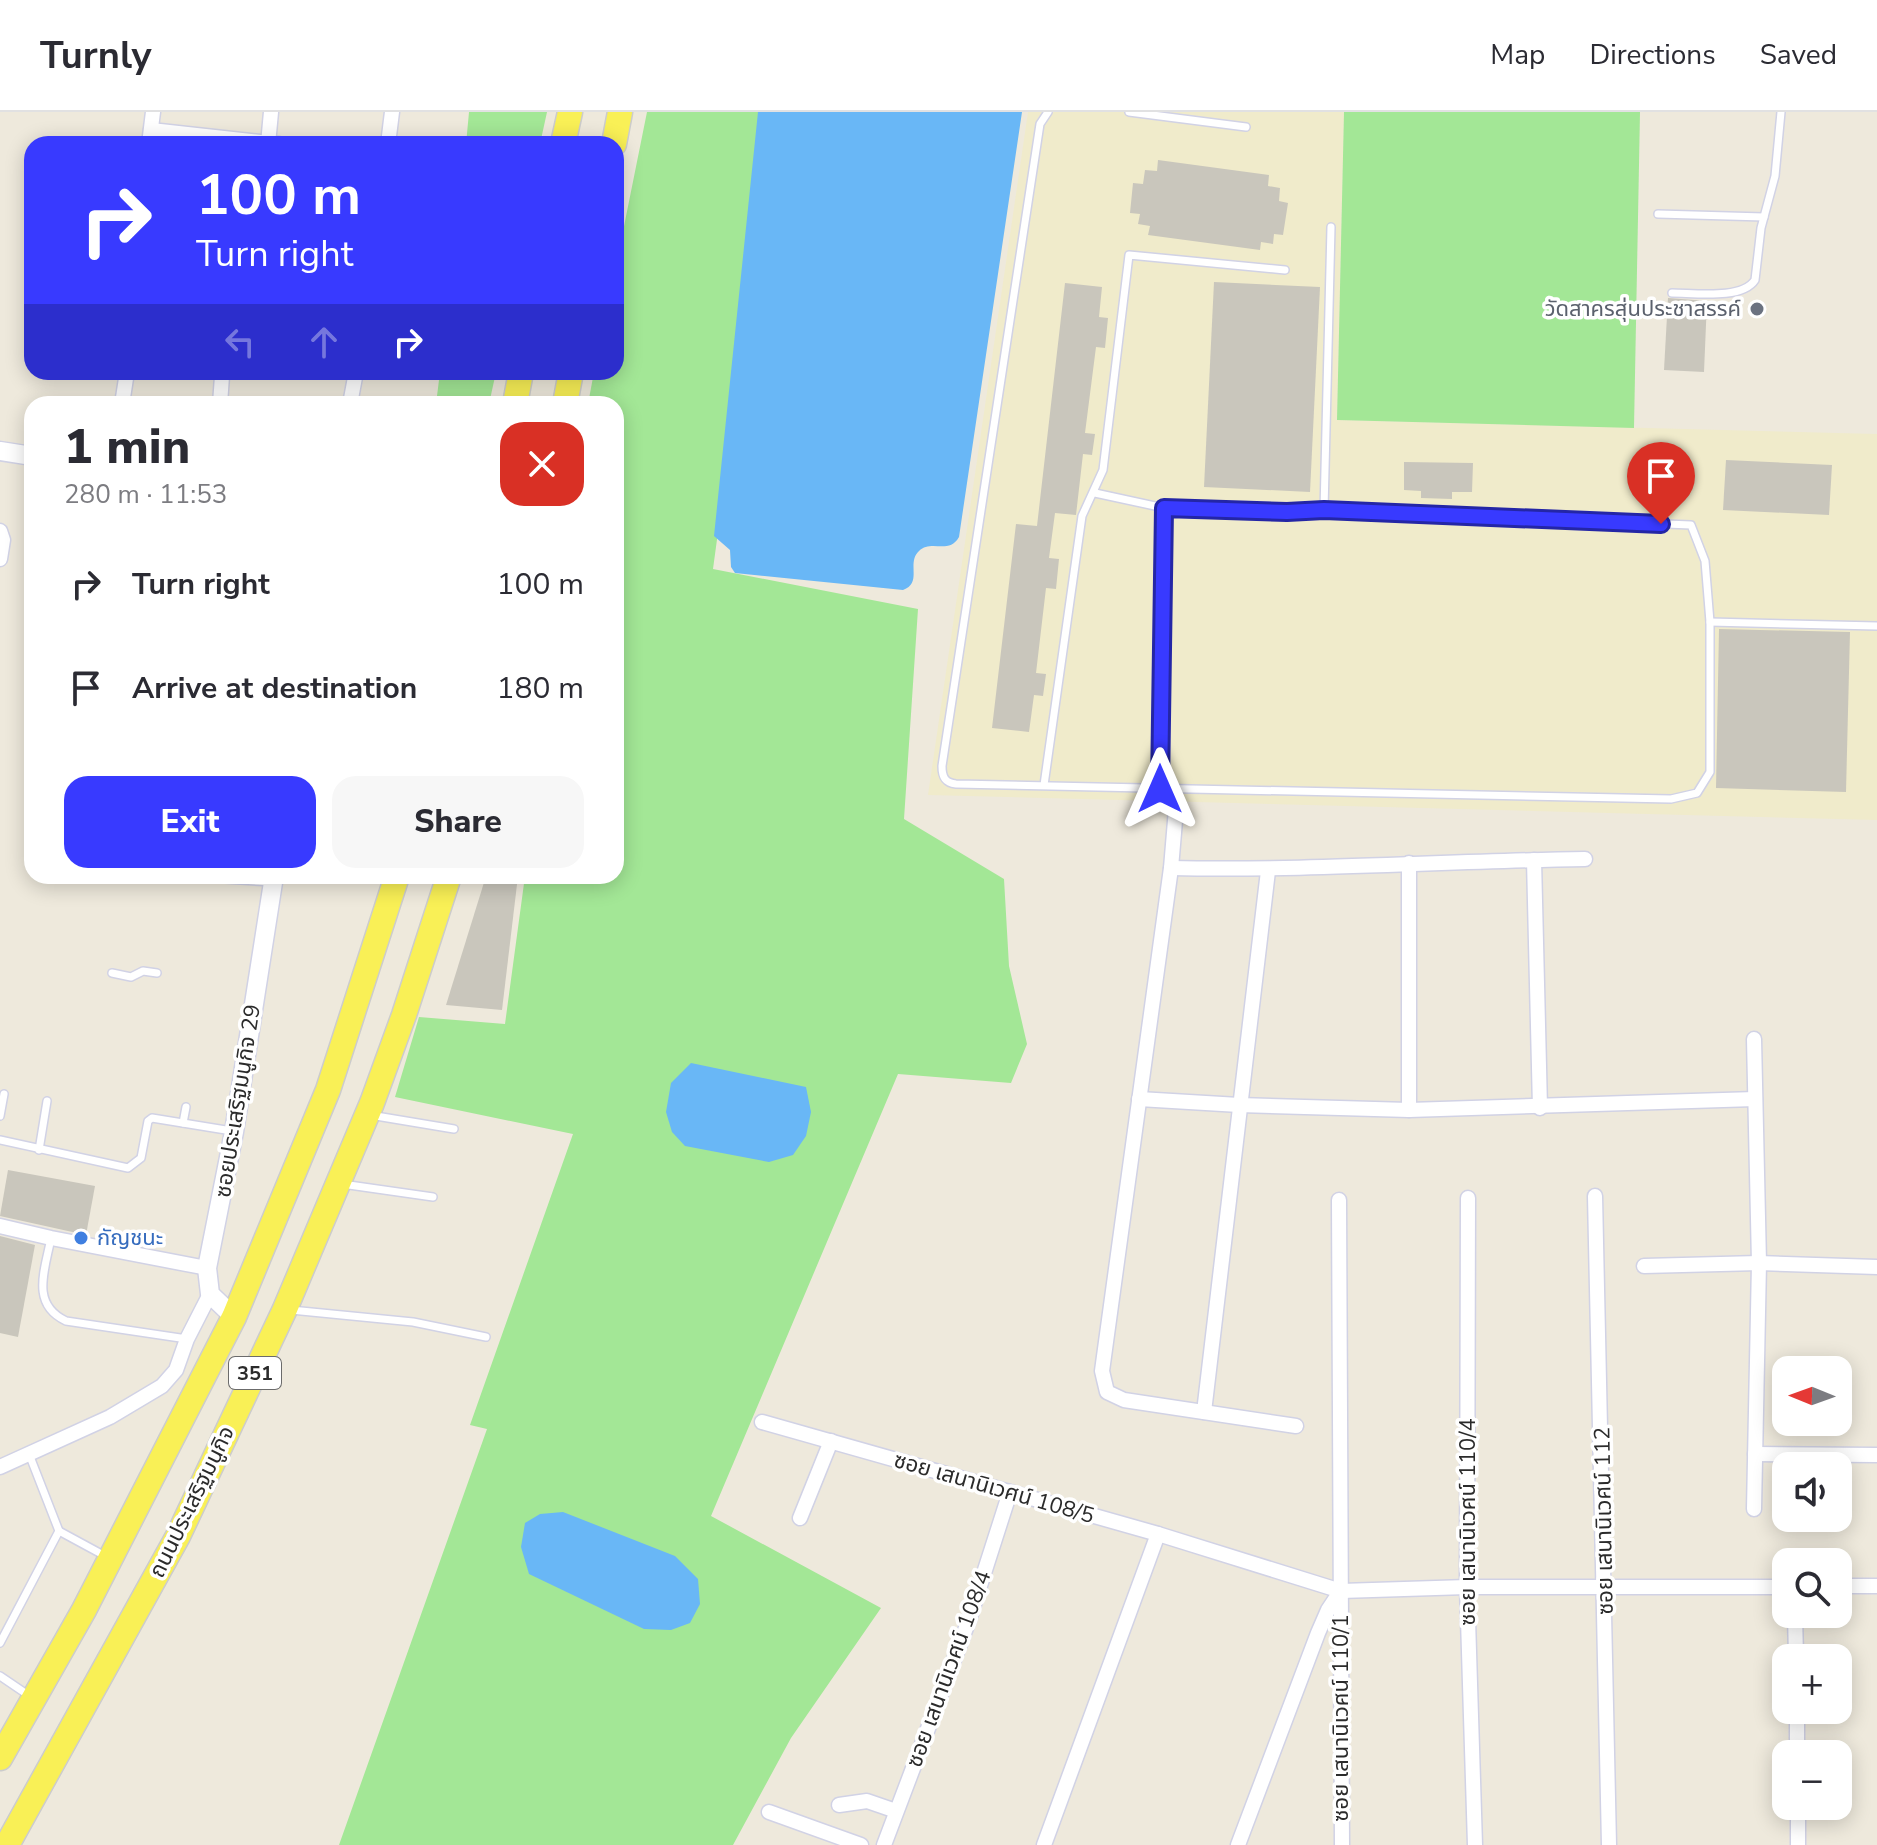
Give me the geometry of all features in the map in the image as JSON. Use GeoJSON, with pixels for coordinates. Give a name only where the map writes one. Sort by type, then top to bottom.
{"type":"FeatureCollection","features":[{"type":"Feature","properties":{"kind":"main road"},"geometry":{"type":"LineString","coordinates":[[565,136],[570,112]]}},
{"type":"Feature","properties":{"kind":"main road"},"geometry":{"type":"LineString","coordinates":[[616,136],[620,112]]}},
{"type":"Feature","properties":{"kind":"main road","name":"ถนนประเสริฐมนูกิจ"},"geometry":{"type":"LineString","coordinates":[[0,1758],[110,1559],[234,1317],[328,1090],[394,884]]}},
{"type":"Feature","properties":{"kind":"main road","name":"ถนนประเสริฐมนูกิจ"},"geometry":{"type":"LineString","coordinates":[[7,1845],[178,1536],[285,1309],[367,1115],[404,1015],[446,884]]}},
{"type":"Feature","properties":{"kind":"main road"},"geometry":{"type":"LineString","coordinates":[[29,1845],[31,1803]]}},
{"type":"Feature","properties":{"kind":"street"},"geometry":{"type":"LineString","coordinates":[[150,136],[153,112]]}},
{"type":"Feature","properties":{"kind":"street"},"geometry":{"type":"LineString","coordinates":[[271,112],[271,136]]}},
{"type":"Feature","properties":{"kind":"street"},"geometry":{"type":"LineString","coordinates":[[389,136],[392,112]]}},
{"type":"Feature","properties":{"kind":"street"},"geometry":{"type":"LineString","coordinates":[[0,451],[24,455]]}},
{"type":"Feature","properties":{"kind":"street"},"geometry":{"type":"LineString","coordinates":[[0,531],[3,540],[0,559]]}},
{"type":"Feature","properties":{"kind":"street"},"geometry":{"type":"LineString","coordinates":[[1176,809],[1171,868],[1102,1371],[1107,1392],[1124,1400],[1296,1426]]}},
{"type":"Feature","properties":{"kind":"street"},"geometry":{"type":"LineString","coordinates":[[1171,868],[1268,871],[1409,863],[1585,859]]}},
{"type":"Feature","properties":{"kind":"street"},"geometry":{"type":"LineString","coordinates":[[1534,860],[1540,1108]]}},
{"type":"Feature","properties":{"kind":"street"},"geometry":{"type":"LineString","coordinates":[[1409,863],[1409,1110]]}},
{"type":"Feature","properties":{"kind":"street"},"geometry":{"type":"LineString","coordinates":[[1204,1412],[1268,871]]}},
{"type":"Feature","properties":{"kind":"street","name":"ซอยประเสริฐมนูกิจ 29"},"geometry":{"type":"LineString","coordinates":[[210,1294],[207,1268],[234,1132],[273,884]]}},
{"type":"Feature","properties":{"kind":"street"},"geometry":{"type":"LineString","coordinates":[[1754,1039],[1759,1263],[1754,1509]]}},
{"type":"Feature","properties":{"kind":"street"},"geometry":{"type":"LineString","coordinates":[[1139,1099],[1409,1110],[1755,1099]]}},
{"type":"Feature","properties":{"kind":"street","name":"ซอย เสนานิเวศน์ 112"},"geometry":{"type":"LineString","coordinates":[[1595,1196],[1606,1588],[1609,1845]]}},
{"type":"Feature","properties":{"kind":"street","name":"ซอย เสนานิเวศน์ 110/4"},"geometry":{"type":"LineString","coordinates":[[1468,1198],[1467,1587],[1475,1845]]}},
{"type":"Feature","properties":{"kind":"street","name":"ซอย เสนานิเวศน์ 110/1"},"geometry":{"type":"LineString","coordinates":[[1339,1200],[1342,1845]]}},
{"type":"Feature","properties":{"kind":"street"},"geometry":{"type":"LineString","coordinates":[[0,1226],[207,1268]]}},
{"type":"Feature","properties":{"kind":"street"},"geometry":{"type":"LineString","coordinates":[[1644,1266],[1759,1263],[1877,1267]]}},
{"type":"Feature","properties":{"kind":"street"},"geometry":{"type":"LineString","coordinates":[[0,1467],[110,1417],[162,1386],[176,1370],[187,1339],[210,1294],[234,1317]]}},
{"type":"Feature","properties":{"kind":"street","name":"ซอย เสนานิเวศน์ 108/5"},"geometry":{"type":"LineString","coordinates":[[762,1422],[1158,1534],[1341,1591],[1467,1587],[1772,1587]]}},
{"type":"Feature","properties":{"kind":"street"},"geometry":{"type":"LineString","coordinates":[[800,1518],[831,1441]]}},
{"type":"Feature","properties":{"kind":"street"},"geometry":{"type":"LineString","coordinates":[[1755,1454],[1877,1455]]}},
{"type":"Feature","properties":{"kind":"street","name":"ซอย เสนานิเวศน์ 108/4"},"geometry":{"type":"LineString","coordinates":[[884,1845],[969,1620],[1010,1492]]}},
{"type":"Feature","properties":{"kind":"street"},"geometry":{"type":"LineString","coordinates":[[1044,1845],[1158,1534]]}},
{"type":"Feature","properties":{"kind":"street"},"geometry":{"type":"LineString","coordinates":[[1852,1586],[1877,1586]]}},
{"type":"Feature","properties":{"kind":"street"},"geometry":{"type":"LineString","coordinates":[[1238,1845],[1318,1633],[1341,1591]]}},
{"type":"Feature","properties":{"kind":"street"},"geometry":{"type":"LineString","coordinates":[[839,1805],[867,1801],[896,1811]]}},
{"type":"Feature","properties":{"kind":"street"},"geometry":{"type":"LineString","coordinates":[[769,1812],[861,1845]]}},
{"type":"Feature","properties":{"kind":"street"},"geometry":{"type":"LineString","coordinates":[[1798,1820],[1798,1845]]}},
{"type":"Feature","properties":{"kind":"lane"},"geometry":{"type":"LineString","coordinates":[[1048,112],[1040,124],[942,766],[943,777],[952,783],[1671,799],[1697,793],[1710,772],[1710,622],[1705,561],[1691,525],[1324,510],[1287,512],[1164,508],[1095,493]]}},
{"type":"Feature","properties":{"kind":"lane"},"geometry":{"type":"LineString","coordinates":[[1129,112],[1246,127]]}},
{"type":"Feature","properties":{"kind":"lane"},"geometry":{"type":"LineString","coordinates":[[1672,293],[1739,292],[1751,287],[1755,280],[1764,217],[1775,176],[1781,112]]}},
{"type":"Feature","properties":{"kind":"lane"},"geometry":{"type":"LineString","coordinates":[[1658,214],[1764,217]]}},
{"type":"Feature","properties":{"kind":"lane"},"geometry":{"type":"LineString","coordinates":[[1324,510],[1331,227]]}},
{"type":"Feature","properties":{"kind":"lane"},"geometry":{"type":"LineString","coordinates":[[1044,785],[1082,516],[1103,470],[1129,255],[1285,270]]}},
{"type":"Feature","properties":{"kind":"lane"},"geometry":{"type":"LineString","coordinates":[[1160,789],[1164,508]]}},
{"type":"Feature","properties":{"kind":"lane"},"geometry":{"type":"LineString","coordinates":[[1710,622],[1877,626]]}},
{"type":"Feature","properties":{"kind":"lane"},"geometry":{"type":"LineString","coordinates":[[112,973],[131,977],[143,971],[157,973]]}},
{"type":"Feature","properties":{"kind":"lane"},"geometry":{"type":"LineString","coordinates":[[0,1116],[4,1094]]}},
{"type":"Feature","properties":{"kind":"lane"},"geometry":{"type":"LineString","coordinates":[[39,1150],[47,1101]]}},
{"type":"Feature","properties":{"kind":"lane"},"geometry":{"type":"LineString","coordinates":[[183,1123],[186,1107]]}},
{"type":"Feature","properties":{"kind":"lane"},"geometry":{"type":"LineString","coordinates":[[367,1115],[454,1129]]}},
{"type":"Feature","properties":{"kind":"lane"},"geometry":{"type":"LineString","coordinates":[[0,1140],[128,1168],[141,1158],[147,1124],[152,1118],[234,1132]]}},
{"type":"Feature","properties":{"kind":"lane"},"geometry":{"type":"LineString","coordinates":[[339,1184],[433,1197]]}},
{"type":"Feature","properties":{"kind":"lane"},"geometry":{"type":"LineString","coordinates":[[51,1238],[43,1283],[44,1299],[54,1315],[66,1321],[187,1339]]}},
{"type":"Feature","properties":{"kind":"lane"},"geometry":{"type":"LineString","coordinates":[[285,1309],[413,1322],[486,1337]]}},
{"type":"Feature","properties":{"kind":"lane"},"geometry":{"type":"LineString","coordinates":[[29,1454],[59,1531],[110,1559]]}},
{"type":"Feature","properties":{"kind":"lane"},"geometry":{"type":"LineString","coordinates":[[0,1643],[59,1531]]}},
{"type":"Feature","properties":{"kind":"lane"},"geometry":{"type":"LineString","coordinates":[[0,1676],[33,1699]]}},
{"type":"Feature","properties":{"kind":"shaded area"},"geometry":{"type":"Polygon","coordinates":[[[1028,112],[1344,112],[1337,420],[1877,434],[1877,820],[928,795],[1028,112]]]}},
{"type":"Feature","properties":{"kind":"green space"},"geometry":{"type":"Polygon","coordinates":[[[469,112],[547,112],[542,136],[467,136],[469,112]]]}},
{"type":"Feature","properties":{"kind":"green space"},"geometry":{"type":"Polygon","coordinates":[[[647,112],[775,112],[713,569],[918,609],[904,819],[1004,879],[1009,966],[1027,1044],[1011,1083],[898,1074],[711,1516],[881,1608],[791,1738],[733,1845],[339,1845],[487,1429],[470,1425],[573,1134],[395,1097],[419,1017],[505,1024],[524,884],[624,884],[624,396],[590,396],[592,380],[624,380],[624,226],[647,112]]]}},
{"type":"Feature","properties":{"kind":"green space"},"geometry":{"type":"Polygon","coordinates":[[[1344,112],[1640,112],[1634,428],[1337,420],[1344,112]]]}},
{"type":"Feature","properties":{"kind":"green space"},"geometry":{"type":"Polygon","coordinates":[[[439,380],[494,380],[491,396],[437,396],[439,380]]]}},
{"type":"Feature","properties":{"kind":"water"},"geometry":{"type":"Polygon","coordinates":[[[758,112],[1022,112],[959,537],[950,545],[929,546],[919,551],[915,556],[912,583],[903,590],[735,573],[731,567],[730,550],[714,536],[758,112]]]}},
{"type":"Feature","properties":{"kind":"water"},"geometry":{"type":"Polygon","coordinates":[[[691,1063],[806,1087],[811,1112],[806,1136],[793,1155],[769,1162],[685,1146],[672,1132],[666,1112],[671,1083],[691,1063]]]}},
{"type":"Feature","properties":{"kind":"water"},"geometry":{"type":"Polygon","coordinates":[[[563,1512],[675,1556],[698,1579],[700,1604],[690,1623],[671,1630],[644,1629],[529,1574],[521,1547],[525,1523],[540,1514],[563,1512]]]}},
{"type":"Feature","properties":{"kind":"building"},"geometry":{"type":"Polygon","coordinates":[[[1158,160],[1269,175],[1268,186],[1280,188],[1279,201],[1288,203],[1283,235],[1274,234],[1273,244],[1261,242],[1260,250],[1148,235],[1150,226],[1138,224],[1140,214],[1130,213],[1133,183],[1143,184],[1145,170],[1157,171],[1158,160]]]}},
{"type":"Feature","properties":{"kind":"building"},"geometry":{"type":"Polygon","coordinates":[[[1214,282],[1320,287],[1310,492],[1204,487],[1214,282]]]}},
{"type":"Feature","properties":{"kind":"building"},"geometry":{"type":"Polygon","coordinates":[[[1065,283],[1102,287],[1099,317],[1108,318],[1105,348],[1096,347],[1085,433],[1095,434],[1092,455],[1083,454],[1076,515],[1055,513],[1049,558],[1059,559],[1056,589],[1046,588],[1036,673],[1046,674],[1043,696],[1034,695],[1029,732],[992,728],[1016,524],[1037,526],[1065,283]]]}},
{"type":"Feature","properties":{"kind":"building"},"geometry":{"type":"Polygon","coordinates":[[[1668,298],[1707,301],[1704,372],[1664,370],[1668,298]]]}},
{"type":"Feature","properties":{"kind":"building"},"geometry":{"type":"Polygon","coordinates":[[[1726,460],[1832,465],[1829,515],[1723,510],[1726,460]]]}},
{"type":"Feature","properties":{"kind":"building"},"geometry":{"type":"Polygon","coordinates":[[[1404,462],[1473,463],[1472,492],[1452,492],[1452,499],[1421,498],[1421,491],[1404,490],[1404,462]]]}},
{"type":"Feature","properties":{"kind":"building"},"geometry":{"type":"Polygon","coordinates":[[[1719,629],[1850,632],[1846,792],[1716,788],[1719,629]]]}},
{"type":"Feature","properties":{"kind":"building"},"geometry":{"type":"Polygon","coordinates":[[[484,884],[517,884],[502,1010],[446,1005],[484,884]]]}},
{"type":"Feature","properties":{"kind":"building"},"geometry":{"type":"Polygon","coordinates":[[[8,1170],[95,1186],[86,1235],[0,1216],[8,1170]]]}},
{"type":"Feature","properties":{"kind":"building"},"geometry":{"type":"Polygon","coordinates":[[[0,1236],[35,1245],[18,1337],[0,1333],[0,1236]]]}},
{"type":"Feature","properties":{"kind":"place","name":"วัดสาครสุ่นประชาสรรค์"},"geometry":{"type":"Point","coordinates":[1757,309]}},
{"type":"Feature","properties":{"kind":"place","name":"กัญชนะ"},"geometry":{"type":"Point","coordinates":[81,1238]}},
{"type":"Feature","properties":{"kind":"route"},"geometry":{"type":"LineString","coordinates":[[1160,789],[1164,508],[1207,511],[1324,510],[1661,524]]}}]}
